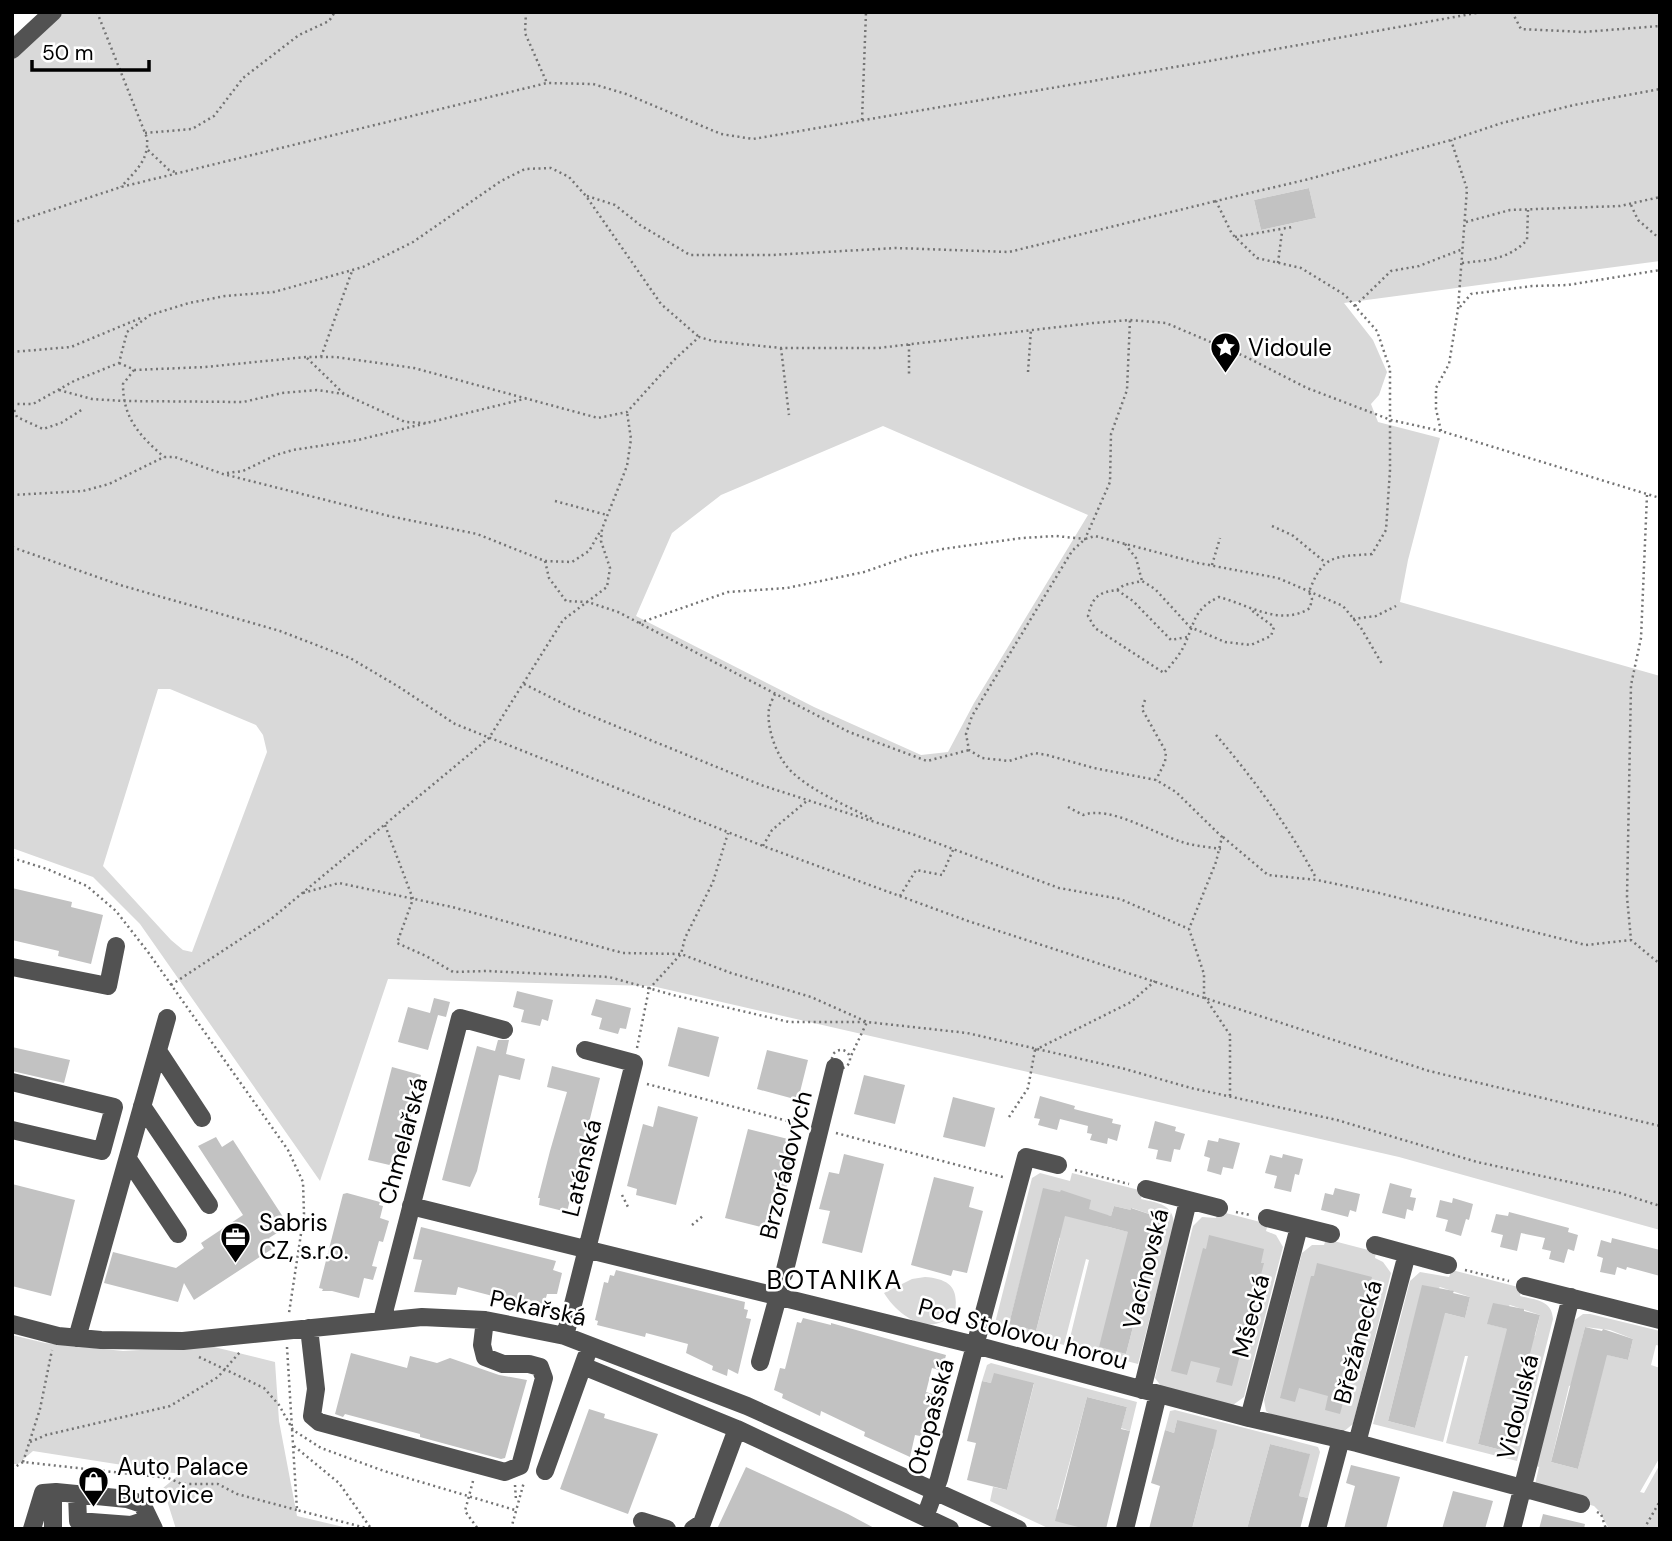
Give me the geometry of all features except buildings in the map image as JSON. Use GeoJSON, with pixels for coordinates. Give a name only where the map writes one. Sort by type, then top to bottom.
{"type":"FeatureCollection","features":[{"type":"Feature","properties":{"kind":"street"},"geometry":{"type":"LineString","coordinates":[[12,50],[53,12]]}},
{"type":"Feature","properties":{"kind":"street"},"geometry":{"type":"LineString","coordinates":[[12,967],[107,986],[116,946]]}},
{"type":"Feature","properties":{"kind":"street"},"geometry":{"type":"LineString","coordinates":[[77,1338],[167,1018]]}},
{"type":"Feature","properties":{"kind":"street","name":"Chmelařská"},"geometry":{"type":"LineString","coordinates":[[382,1320],[460,1018],[504,1030]]}},
{"type":"Feature","properties":{"kind":"street"},"geometry":{"type":"LineString","coordinates":[[585,1050],[634,1062]]}},
{"type":"Feature","properties":{"kind":"street"},"geometry":{"type":"LineString","coordinates":[[158,1051],[202,1118]]}},
{"type":"Feature","properties":{"kind":"street","name":"Laténská"},"geometry":{"type":"LineString","coordinates":[[565,1336],[634,1062]]}},
{"type":"Feature","properties":{"kind":"street","name":"Brzorádových"},"geometry":{"type":"LineString","coordinates":[[784,1274],[843,1062]]}},
{"type":"Feature","properties":{"kind":"street"},"geometry":{"type":"LineString","coordinates":[[12,1083],[114,1107],[102,1152],[12,1130]]}},
{"type":"Feature","properties":{"kind":"street"},"geometry":{"type":"LineString","coordinates":[[142,1106],[209,1205]]}},
{"type":"Feature","properties":{"kind":"street","name":"Otopašská"},"geometry":{"type":"LineString","coordinates":[[925,1517],[936,1491],[1026,1157],[1058,1165]]}},
{"type":"Feature","properties":{"kind":"street"},"geometry":{"type":"LineString","coordinates":[[128,1159],[178,1234]]}},
{"type":"Feature","properties":{"kind":"street","name":"Vacínovská"},"geometry":{"type":"LineString","coordinates":[[1146,1189],[1219,1208]]}},
{"type":"Feature","properties":{"kind":"street","name":"Vacínovská"},"geometry":{"type":"LineString","coordinates":[[1125,1529],[1188,1200]]}},
{"type":"Feature","properties":{"kind":"street","name":"Pod Stolovou horou"},"geometry":{"type":"LineString","coordinates":[[411,1206],[975,1345],[1581,1504]]}},
{"type":"Feature","properties":{"kind":"street"},"geometry":{"type":"LineString","coordinates":[[1267,1218],[1331,1234]]}},
{"type":"Feature","properties":{"kind":"street","name":"Mšecká"},"geometry":{"type":"LineString","coordinates":[[1249,1418],[1299,1227]]}},
{"type":"Feature","properties":{"kind":"street","name":"Břežánecká"},"geometry":{"type":"LineString","coordinates":[[1375,1245],[1448,1265]]}},
{"type":"Feature","properties":{"kind":"street","name":"Břežánecká"},"geometry":{"type":"LineString","coordinates":[[1317,1529],[1349,1441],[1407,1254]]}},
{"type":"Feature","properties":{"kind":"street"},"geometry":{"type":"LineString","coordinates":[[1525,1286],[1660,1320]]}},
{"type":"Feature","properties":{"kind":"street"},"geometry":{"type":"LineString","coordinates":[[760,1362],[778,1295]]}},
{"type":"Feature","properties":{"kind":"street","name":"Vidoulská"},"geometry":{"type":"LineString","coordinates":[[1512,1529],[1571,1297]]}},
{"type":"Feature","properties":{"kind":"street","name":"Pekařská"},"geometry":{"type":"LineString","coordinates":[[12,1324],[77,1338],[183,1341],[422,1317],[485,1320],[565,1336],[747,1406],[1018,1529]]}},
{"type":"Feature","properties":{"kind":"street"},"geometry":{"type":"LineString","coordinates":[[309,1328],[317,1389],[312,1416],[319,1422],[505,1472],[520,1466],[544,1378],[540,1367],[529,1364],[503,1364],[485,1357],[482,1345],[485,1320]]}},
{"type":"Feature","properties":{"kind":"street"},"geometry":{"type":"LineString","coordinates":[[545,1471],[591,1344]]}},
{"type":"Feature","properties":{"kind":"street","name":"Pekařská"},"geometry":{"type":"LineString","coordinates":[[583,1366],[737,1429],[950,1529]]}},
{"type":"Feature","properties":{"kind":"street"},"geometry":{"type":"LineString","coordinates":[[700,1527],[737,1429]]}},
{"type":"Feature","properties":{"kind":"street"},"geometry":{"type":"LineString","coordinates":[[32,1529],[43,1493],[56,1492],[77,1494],[127,1499],[142,1504],[152,1524],[78,1521],[77,1494]]}},
{"type":"Feature","properties":{"kind":"street"},"geometry":{"type":"LineString","coordinates":[[53,1529],[53,1500],[56,1492]]}},
{"type":"Feature","properties":{"kind":"street"},"geometry":{"type":"LineString","coordinates":[[642,1521],[667,1529]]}},
{"type":"Feature","properties":{"kind":"path"},"geometry":{"type":"LineString","coordinates":[[97,12],[145,133],[148,149],[144,164],[121,187]]}},
{"type":"Feature","properties":{"kind":"path"},"geometry":{"type":"LineString","coordinates":[[145,133],[191,129],[214,116],[243,78],[299,35],[329,21],[335,12]]}},
{"type":"Feature","properties":{"kind":"path"},"geometry":{"type":"LineString","coordinates":[[526,12],[525,33],[547,83]]}},
{"type":"Feature","properties":{"kind":"path"},"geometry":{"type":"LineString","coordinates":[[862,120],[866,12]]}},
{"type":"Feature","properties":{"kind":"path"},"geometry":{"type":"LineString","coordinates":[[12,223],[121,187],[547,83],[593,84],[626,94],[722,134],[753,139],[1482,12]]}},
{"type":"Feature","properties":{"kind":"path"},"geometry":{"type":"LineString","coordinates":[[1511,12],[1521,29],[1583,32],[1660,26]]}},
{"type":"Feature","properties":{"kind":"path"},"geometry":{"type":"LineString","coordinates":[[586,196],[615,205],[640,225],[690,255],[772,256],[896,248],[1009,252],[1309,179],[1451,140],[1502,123],[1574,105],[1660,89]]}},
{"type":"Feature","properties":{"kind":"path"},"geometry":{"type":"LineString","coordinates":[[1441,430],[1436,409],[1436,388],[1449,364],[1458,309],[1467,189],[1451,140]]}},
{"type":"Feature","properties":{"kind":"path"},"geometry":{"type":"LineString","coordinates":[[148,149],[169,170],[178,173]]}},
{"type":"Feature","properties":{"kind":"path"},"geometry":{"type":"LineString","coordinates":[[12,352],[71,347],[149,315],[189,303],[225,296],[274,292],[352,271],[413,242],[501,181],[525,169],[551,167],[569,177],[586,196],[661,304],[699,337],[713,341],[781,348],[878,348],[1130,320],[1166,323],[1246,357],[1307,388],[1391,420],[1441,430],[1660,498]]}},
{"type":"Feature","properties":{"kind":"path"},"geometry":{"type":"LineString","coordinates":[[1465,223],[1510,210],[1630,204],[1660,197]]}},
{"type":"Feature","properties":{"kind":"path"},"geometry":{"type":"LineString","coordinates":[[1142,581],[1102,592],[1091,601],[1088,615],[1095,628],[1164,673],[1178,654],[1205,603],[1219,597],[1250,609],[1282,616],[1298,616],[1310,608],[1312,599],[1309,592],[1317,571],[1335,556],[1372,554],[1386,530],[1391,420],[1390,369],[1377,331],[1345,295],[1301,268],[1257,258],[1235,237],[1216,201]]}},
{"type":"Feature","properties":{"kind":"path"},"geometry":{"type":"LineString","coordinates":[[1630,204],[1638,220],[1660,239]]}},
{"type":"Feature","properties":{"kind":"path"},"geometry":{"type":"LineString","coordinates":[[1462,263],[1491,260],[1515,252],[1527,240],[1528,209]]}},
{"type":"Feature","properties":{"kind":"path"},"geometry":{"type":"LineString","coordinates":[[1235,237],[1292,227]]}},
{"type":"Feature","properties":{"kind":"path"},"geometry":{"type":"LineString","coordinates":[[1278,263],[1282,230]]}},
{"type":"Feature","properties":{"kind":"path"},"geometry":{"type":"LineString","coordinates":[[1355,306],[1391,271],[1419,266],[1463,249]]}},
{"type":"Feature","properties":{"kind":"path"},"geometry":{"type":"LineString","coordinates":[[1458,309],[1471,294],[1532,286],[1568,285],[1660,270]]}},
{"type":"Feature","properties":{"kind":"path"},"geometry":{"type":"LineString","coordinates":[[321,357],[352,271]]}},
{"type":"Feature","properties":{"kind":"path"},"geometry":{"type":"LineString","coordinates":[[119,363],[127,332],[149,315]]}},
{"type":"Feature","properties":{"kind":"path"},"geometry":{"type":"LineString","coordinates":[[969,750],[966,734],[972,716],[1072,551],[1085,539],[1110,482],[1111,435],[1127,390],[1130,320]]}},
{"type":"Feature","properties":{"kind":"path"},"geometry":{"type":"LineString","coordinates":[[1028,372],[1031,329]]}},
{"type":"Feature","properties":{"kind":"path"},"geometry":{"type":"LineString","coordinates":[[83,409],[61,423],[43,429],[17,417],[12,405],[33,404],[74,381],[119,363],[135,370],[337,357],[414,368],[598,418],[627,412],[674,360],[699,337]]}},
{"type":"Feature","properties":{"kind":"path"},"geometry":{"type":"LineString","coordinates":[[909,344],[909,375]]}},
{"type":"Feature","properties":{"kind":"path"},"geometry":{"type":"LineString","coordinates":[[781,348],[789,415]]}},
{"type":"Feature","properties":{"kind":"path"},"geometry":{"type":"LineString","coordinates":[[306,357],[344,394]]}},
{"type":"Feature","properties":{"kind":"path"},"geometry":{"type":"LineString","coordinates":[[135,370],[123,384],[123,401],[141,436],[164,457]]}},
{"type":"Feature","properties":{"kind":"path"},"geometry":{"type":"LineString","coordinates":[[58,390],[92,399],[243,402],[317,390],[344,394],[405,422],[430,423]]}},
{"type":"Feature","properties":{"kind":"path"},"geometry":{"type":"LineString","coordinates":[[223,474],[243,471],[293,450],[358,440],[529,398]]}},
{"type":"Feature","properties":{"kind":"path"},"geometry":{"type":"LineString","coordinates":[[12,495],[82,491],[109,484],[164,457],[174,457],[223,474],[401,519],[477,534],[545,561],[572,562],[589,551],[602,529],[627,466],[631,439],[627,412]]}},
{"type":"Feature","properties":{"kind":"path"},"geometry":{"type":"LineString","coordinates":[[1647,495],[1641,638],[1631,685],[1627,897],[1631,940],[1660,964]]}},
{"type":"Feature","properties":{"kind":"path"},"geometry":{"type":"LineString","coordinates":[[555,501],[607,515]]}},
{"type":"Feature","properties":{"kind":"path"},"geometry":{"type":"LineString","coordinates":[[1272,526],[1292,536],[1326,563]]}},
{"type":"Feature","properties":{"kind":"path"},"geometry":{"type":"LineString","coordinates":[[171,985],[271,919],[488,738],[563,620],[607,587],[610,568],[601,541],[602,529]]}},
{"type":"Feature","properties":{"kind":"path"},"geometry":{"type":"LineString","coordinates":[[639,623],[728,592],[786,588],[864,572],[910,556],[943,549],[1022,538],[1085,539],[1095,536],[1278,579],[1343,606],[1382,664]]}},
{"type":"Feature","properties":{"kind":"path"},"geometry":{"type":"LineString","coordinates":[[1212,565],[1220,538]]}},
{"type":"Feature","properties":{"kind":"path"},"geometry":{"type":"LineString","coordinates":[[1125,544],[1136,558],[1142,581],[1154,589],[1191,627],[1225,642],[1251,645],[1271,636],[1274,627],[1250,609]]}},
{"type":"Feature","properties":{"kind":"path"},"geometry":{"type":"LineString","coordinates":[[12,547],[120,585],[280,631],[350,658],[455,724],[728,833],[968,921],[1429,1071],[1660,1126]]}},
{"type":"Feature","properties":{"kind":"path"},"geometry":{"type":"LineString","coordinates":[[545,561],[549,579],[566,601],[588,603],[618,612],[849,732],[927,761],[969,750],[982,758],[1009,761],[1035,753],[1156,780],[1176,792],[1268,875],[1317,880],[1586,945],[1631,940]]}},
{"type":"Feature","properties":{"kind":"path"},"geometry":{"type":"LineString","coordinates":[[1117,590],[1133,601],[1171,640],[1187,637]]}},
{"type":"Feature","properties":{"kind":"path"},"geometry":{"type":"LineString","coordinates":[[1353,619],[1376,615],[1396,606]]}},
{"type":"Feature","properties":{"kind":"path"},"geometry":{"type":"LineString","coordinates":[[524,683],[574,709],[761,785],[954,849],[1059,888],[1120,899],[1189,929]]}},
{"type":"Feature","properties":{"kind":"path"},"geometry":{"type":"LineString","coordinates":[[775,694],[769,709],[772,732],[778,751],[791,772],[810,786],[880,824]]}},
{"type":"Feature","properties":{"kind":"path"},"geometry":{"type":"LineString","coordinates":[[1146,700],[1142,709],[1166,752],[1165,762],[1156,780]]}},
{"type":"Feature","properties":{"kind":"path"},"geometry":{"type":"LineString","coordinates":[[1216,734],[1234,755],[1302,852],[1317,880]]}},
{"type":"Feature","properties":{"kind":"path"},"geometry":{"type":"LineString","coordinates":[[763,846],[772,830],[808,800]]}},
{"type":"Feature","properties":{"kind":"path"},"geometry":{"type":"LineString","coordinates":[[1068,807],[1083,815],[1093,811],[1126,820],[1183,843],[1221,849]]}},
{"type":"Feature","properties":{"kind":"path"},"geometry":{"type":"LineString","coordinates":[[385,825],[413,899],[397,943],[453,972],[609,977],[649,989],[789,1021],[867,1022],[967,1033],[1125,1069],[1230,1098],[1337,1120],[1476,1162],[1620,1193],[1660,1206]]}},
{"type":"Feature","properties":{"kind":"path"},"geometry":{"type":"LineString","coordinates":[[634,1062],[649,989],[681,954],[685,937],[713,882],[728,833]]}},
{"type":"Feature","properties":{"kind":"path"},"geometry":{"type":"LineString","coordinates":[[1222,836],[1221,849],[1189,929],[1204,974],[1204,996],[1230,1035],[1230,1098]]}},
{"type":"Feature","properties":{"kind":"path"},"geometry":{"type":"LineString","coordinates":[[900,896],[916,870],[942,875],[954,849]]}},
{"type":"Feature","properties":{"kind":"path"},"geometry":{"type":"LineString","coordinates":[[12,858],[86,886],[116,911],[288,1150],[303,1182],[304,1214],[286,1332],[297,1510]]}},
{"type":"Feature","properties":{"kind":"path"},"geometry":{"type":"LineString","coordinates":[[303,893],[339,883],[452,907],[623,953],[681,954],[731,973],[811,997],[867,1022]]}},
{"type":"Feature","properties":{"kind":"path"},"geometry":{"type":"LineString","coordinates":[[1035,1050],[1131,1002],[1155,981]]}},
{"type":"Feature","properties":{"kind":"path"},"geometry":{"type":"LineString","coordinates":[[843,1062],[867,1022]]}},
{"type":"Feature","properties":{"kind":"path"},"geometry":{"type":"LineString","coordinates":[[1009,1117],[1028,1088],[1035,1050]]}},
{"type":"Feature","properties":{"kind":"path"},"geometry":{"type":"LineString","coordinates":[[1058,1165],[1146,1189]]}},
{"type":"Feature","properties":{"kind":"path"},"geometry":{"type":"LineString","coordinates":[[622,1195],[629,1209]]}},
{"type":"Feature","properties":{"kind":"path"},"geometry":{"type":"LineString","coordinates":[[1219,1208],[1267,1218]]}},
{"type":"Feature","properties":{"kind":"path"},"geometry":{"type":"LineString","coordinates":[[692,1225],[704,1215]]}},
{"type":"Feature","properties":{"kind":"path"},"geometry":{"type":"LineString","coordinates":[[1448,1265],[1525,1286]]}},
{"type":"Feature","properties":{"kind":"path"},"geometry":{"type":"LineString","coordinates":[[30,1442],[46,1435],[170,1406],[218,1377],[257,1335]]}},
{"type":"Feature","properties":{"kind":"path"},"geometry":{"type":"LineString","coordinates":[[23,1462],[40,1409],[49,1358],[58,1336]]}},
{"type":"Feature","properties":{"kind":"path"},"geometry":{"type":"LineString","coordinates":[[294,1446],[339,1483],[371,1529]]}},
{"type":"Feature","properties":{"kind":"path"},"geometry":{"type":"LineString","coordinates":[[12,1469],[23,1462],[168,1478],[182,1484],[218,1484],[237,1494],[371,1529]]}},
{"type":"Feature","properties":{"kind":"path"},"geometry":{"type":"LineString","coordinates":[[477,1464],[465,1511],[478,1529]]}},
{"type":"Feature","properties":{"kind":"path"},"geometry":{"type":"LineString","coordinates":[[511,1529],[526,1478],[545,1471]]}},
{"type":"Feature","properties":{"kind":"path"},"geometry":{"type":"LineString","coordinates":[[1644,1529],[1660,1501]]}},
{"type":"Feature","properties":{"kind":"path"},"geometry":{"type":"LineString","coordinates":[[1581,1504],[1601,1514],[1606,1529]]}},
{"type":"Feature","properties":{"kind":"shaded area"},"geometry":{"type":"Polygon","coordinates":[[[41,12],[1660,12],[1660,261],[1344,303],[1373,340],[1387,372],[1379,395],[1371,404],[1378,422],[1440,438],[1408,560],[1400,602],[1660,676],[1660,1230],[1399,1157],[652,986],[388,979],[320,1181],[140,924],[93,877],[12,848],[12,40],[41,12]],[[1309,188],[1254,200],[1261,230],[1316,218],[1309,188]],[[883,426],[721,495],[672,533],[636,616],[814,707],[921,755],[948,752],[974,703],[1088,515],[883,426]],[[158,689],[103,866],[171,940],[183,950],[192,952],[267,752],[263,735],[256,725],[170,689],[158,689]]]}},
{"type":"Feature","properties":{"kind":"shaded area"},"geometry":{"type":"Polygon","coordinates":[[[1040,1173],[1070,1181],[1072,1173],[1143,1191],[1141,1199],[1164,1206],[1171,1212],[1174,1224],[1138,1364],[1068,1346],[1089,1260],[1086,1259],[1064,1345],[994,1327],[1032,1178],[1040,1173]],[[1114,1206],[1111,1216],[1107,1215],[1105,1226],[1156,1239],[1161,1218],[1132,1208],[1114,1206]],[[1033,1231],[1009,1324],[1036,1331],[1060,1238],[1033,1231]],[[1150,1261],[1099,1347],[1126,1354],[1150,1261]]]}},
{"type":"Feature","properties":{"kind":"shaded area"},"geometry":{"type":"Polygon","coordinates":[[[1218,1211],[1268,1224],[1266,1231],[1276,1235],[1283,1247],[1244,1397],[1233,1405],[1161,1386],[1155,1378],[1193,1226],[1202,1217],[1216,1218],[1218,1211]]]}},
{"type":"Feature","properties":{"kind":"shaded area"},"geometry":{"type":"Polygon","coordinates":[[[1326,1239],[1376,1252],[1375,1258],[1383,1262],[1391,1273],[1353,1424],[1343,1432],[1271,1415],[1266,1411],[1264,1400],[1302,1253],[1312,1245],[1324,1245],[1326,1239]]]}},
{"type":"Feature","properties":{"kind":"shaded area"},"geometry":{"type":"Polygon","coordinates":[[[1452,1270],[1522,1288],[1520,1296],[1546,1304],[1552,1313],[1553,1319],[1517,1461],[1446,1443],[1468,1356],[1465,1356],[1443,1442],[1373,1424],[1410,1281],[1420,1272],[1449,1277],[1452,1270]],[[1440,1287],[1417,1306],[1465,1318],[1470,1297],[1440,1287]],[[1510,1305],[1488,1324],[1535,1336],[1540,1315],[1510,1305]],[[1439,1334],[1407,1345],[1388,1421],[1415,1428],[1439,1334]],[[1502,1351],[1478,1444],[1505,1451],[1529,1358],[1502,1351]]]}},
{"type":"Feature","properties":{"kind":"shaded area"},"geometry":{"type":"Polygon","coordinates":[[[925,1277],[946,1282],[954,1290],[955,1312],[936,1324],[916,1322],[907,1317],[884,1293],[912,1279],[925,1277]]]}},
{"type":"Feature","properties":{"kind":"shaded area"},"geometry":{"type":"Polygon","coordinates":[[[1583,1314],[1590,1314],[1660,1331],[1660,1346],[1656,1345],[1651,1365],[1660,1368],[1660,1457],[1640,1492],[1644,1493],[1660,1464],[1660,1529],[1609,1529],[1594,1506],[1534,1489],[1539,1467],[1536,1466],[1572,1322],[1583,1314]],[[1585,1327],[1580,1348],[1628,1360],[1633,1339],[1610,1330],[1585,1327]],[[1601,1376],[1569,1386],[1551,1462],[1578,1469],[1601,1376]]]}},
{"type":"Feature","properties":{"kind":"shaded area"},"geometry":{"type":"Polygon","coordinates":[[[12,1335],[45,1343],[123,1351],[210,1346],[275,1362],[279,1421],[297,1516],[352,1529],[176,1529],[163,1488],[180,1474],[33,1451],[18,1464],[12,1464],[12,1335]]]}},
{"type":"Feature","properties":{"kind":"shaded area"},"geometry":{"type":"Polygon","coordinates":[[[991,1363],[1137,1402],[1130,1431],[1121,1428],[1127,1407],[1087,1397],[1057,1509],[1086,1529],[1050,1529],[990,1501],[993,1487],[1007,1490],[1034,1384],[982,1381],[987,1365],[991,1363]]]}},
{"type":"Feature","properties":{"kind":"shaded area"},"geometry":{"type":"Polygon","coordinates":[[[1175,1410],[1318,1447],[1320,1452],[1308,1498],[1299,1496],[1309,1454],[1270,1444],[1247,1529],[1192,1529],[1213,1449],[1177,1420],[1174,1433],[1165,1430],[1170,1411],[1175,1410]]]}},
{"type":"Feature","properties":{"kind":"place","name":"Vidoule"},"geometry":{"type":"Point","coordinates":[1225,375]}},
{"type":"Feature","properties":{"kind":"place","name":"Sabris CZ, s.r.o."},"geometry":{"type":"Point","coordinates":[236,1264]}},
{"type":"Feature","properties":{"kind":"place","name":"Auto Palace Butovice"},"geometry":{"type":"Point","coordinates":[94,1508]}},
{"type":"Feature","properties":{"kind":"district","name":"BOTANIKA"},"geometry":{"type":"Point","coordinates":[835,1280]}}]}
